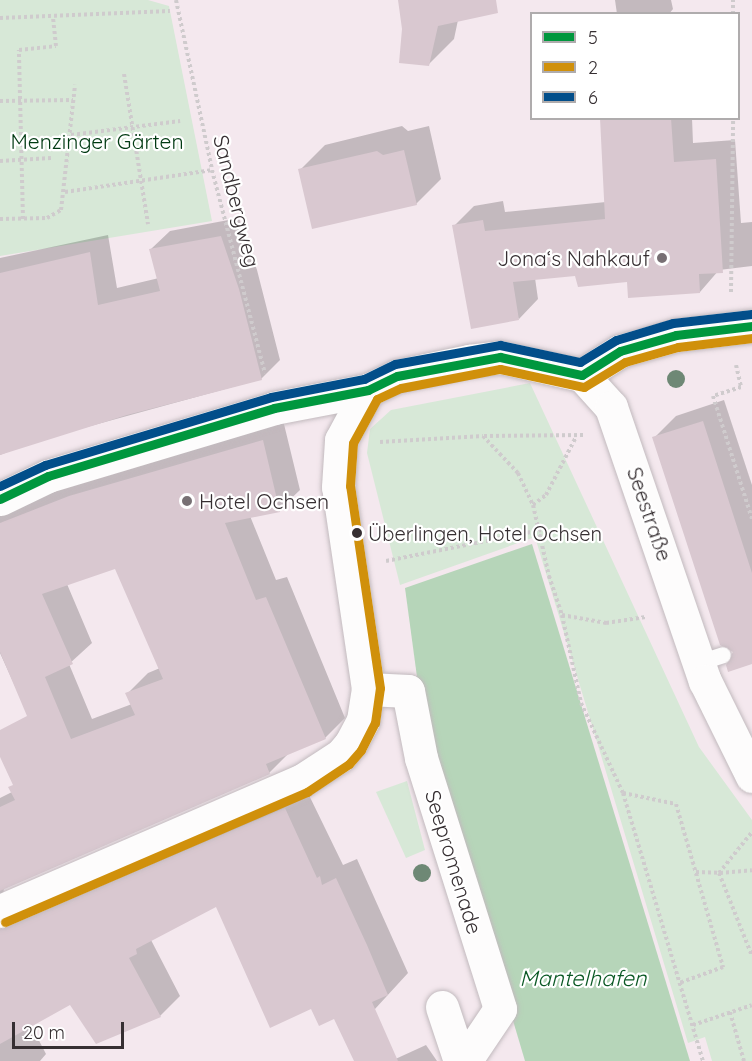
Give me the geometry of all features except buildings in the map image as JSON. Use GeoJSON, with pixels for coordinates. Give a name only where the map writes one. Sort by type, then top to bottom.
{"type":"FeatureCollection","features":[{"type":"Feature","properties":{"kind":"street"},"geometry":{"type":"LineString","coordinates":[[0,499],[48,476],[274,408],[368,390],[397,376],[500,357],[582,375],[620,351],[742,314]]}},
{"type":"Feature","properties":{"kind":"street","name":"Seestraße"},"geometry":{"type":"LineString","coordinates":[[582,375],[611,407],[711,659],[740,724],[752,776]]}},
{"type":"Feature","properties":{"kind":"street"},"geometry":{"type":"LineString","coordinates":[[0,911],[301,780],[341,755],[351,743],[363,720],[368,689],[338,487],[341,440],[368,390]]}},
{"type":"Feature","properties":{"kind":"street","name":"Seepromenade"},"geometry":{"type":"LineString","coordinates":[[368,689],[408,691],[421,758],[500,1009],[465,1061]]}},
{"type":"Feature","properties":{"kind":"street"},"geometry":{"type":"LineString","coordinates":[[442,1007],[460,1061]]}},
{"type":"Feature","properties":{"kind":"path","name":"Sandbergweg"},"geometry":{"type":"LineString","coordinates":[[176,0],[212,170],[274,408]]}},
{"type":"Feature","properties":{"kind":"path"},"geometry":{"type":"LineString","coordinates":[[0,18],[53,18],[170,11]]}},
{"type":"Feature","properties":{"kind":"path"},"geometry":{"type":"LineString","coordinates":[[23,219],[19,50],[56,46],[53,18]]}},
{"type":"Feature","properties":{"kind":"path"},"geometry":{"type":"LineString","coordinates":[[124,74],[148,224]]}},
{"type":"Feature","properties":{"kind":"path"},"geometry":{"type":"LineString","coordinates":[[0,219],[47,218],[61,210],[65,192],[75,85]]}},
{"type":"Feature","properties":{"kind":"path"},"geometry":{"type":"LineString","coordinates":[[0,101],[74,99]]}},
{"type":"Feature","properties":{"kind":"path"},"geometry":{"type":"LineString","coordinates":[[732,120],[742,314]]}},
{"type":"Feature","properties":{"kind":"path"},"geometry":{"type":"LineString","coordinates":[[71,135],[180,121]]}},
{"type":"Feature","properties":{"kind":"path"},"geometry":{"type":"LineString","coordinates":[[0,161],[51,158]]}},
{"type":"Feature","properties":{"kind":"path"},"geometry":{"type":"LineString","coordinates":[[65,192],[140,183],[212,170]]}},
{"type":"Feature","properties":{"kind":"path"},"geometry":{"type":"LineString","coordinates":[[733,355],[741,387],[713,396],[752,519]]}},
{"type":"Feature","properties":{"kind":"path"},"geometry":{"type":"LineString","coordinates":[[379,442],[483,436],[576,437],[546,495],[533,505]]}},
{"type":"Feature","properties":{"kind":"path"},"geometry":{"type":"LineString","coordinates":[[483,436],[518,473],[533,505],[541,530],[549,576],[562,615],[581,703],[623,793],[704,1061]]}},
{"type":"Feature","properties":{"kind":"path"},"geometry":{"type":"LineString","coordinates":[[386,561],[541,530]]}},
{"type":"Feature","properties":{"kind":"path"},"geometry":{"type":"LineString","coordinates":[[562,615],[606,623],[650,616]]}},
{"type":"Feature","properties":{"kind":"path"},"geometry":{"type":"LineString","coordinates":[[623,793],[676,804],[723,967],[679,983]]}},
{"type":"Feature","properties":{"kind":"path"},"geometry":{"type":"LineString","coordinates":[[719,873],[752,832]]}},
{"type":"Feature","properties":{"kind":"path"},"geometry":{"type":"LineString","coordinates":[[696,872],[719,873],[752,870]]}},
{"type":"Feature","properties":{"kind":"path"},"geometry":{"type":"LineString","coordinates":[[719,873],[752,956]]}},
{"type":"Feature","properties":{"kind":"path"},"geometry":{"type":"LineString","coordinates":[[693,1025],[752,1005]]}},
{"type":"Feature","properties":{"kind":"path"},"geometry":{"type":"LineString","coordinates":[[730,1012],[744,1061]]}},
{"type":"Feature","properties":{"kind":"green space","name":"Menzinger Gärten"},"geometry":{"type":"Polygon","coordinates":[[[0,0],[148,0],[169,6],[212,221],[0,256],[0,0]]]}},
{"type":"Feature","properties":{"kind":"green space"},"geometry":{"type":"Polygon","coordinates":[[[530,383],[699,747],[752,820],[752,1061],[712,1061],[705,1037],[688,1043],[535,537],[400,585],[367,453],[370,429],[391,410],[530,383]]]}},
{"type":"Feature","properties":{"kind":"green space"},"geometry":{"type":"Polygon","coordinates":[[[407,781],[425,850],[406,858],[376,792],[407,781]]]}},
{"type":"Feature","properties":{"kind":"water","name":"Mantelhafen"},"geometry":{"type":"Polygon","coordinates":[[[532,544],[690,1061],[525,1061],[422,714],[405,588],[532,544]]]}},
{"type":"Feature","properties":{"kind":"transit line","name":"6"},"geometry":{"type":"LineString","coordinates":[[0,486],[45,465],[271,397],[364,379],[395,364],[500,345],[580,362],[616,340],[673,323],[751,314]]}},
{"type":"Feature","properties":{"kind":"transit line","name":"5"},"geometry":{"type":"LineString","coordinates":[[0,499],[48,476],[274,408],[368,390],[397,376],[500,357],[582,375],[620,351],[676,335],[752,326]]}},
{"type":"Feature","properties":{"kind":"transit line","name":"2"},"geometry":{"type":"LineString","coordinates":[[5,922],[307,792],[349,764],[361,750],[375,723],[380,688],[350,486],[353,443],[377,399],[401,388],[500,369],[584,387],[625,362],[678,347],[752,338]]}},
{"type":"Feature","properties":{"kind":"place","name":"Jona‘s Nahkauf"},"geometry":{"type":"Point","coordinates":[662,258]}},
{"type":"Feature","properties":{"kind":"place","name":"Hotel Ochsen"},"geometry":{"type":"Point","coordinates":[187,501]}},
{"type":"Feature","properties":{"kind":"place","name":"Überlingen, Hotel Ochsen"},"geometry":{"type":"Point","coordinates":[357,533]}}]}
